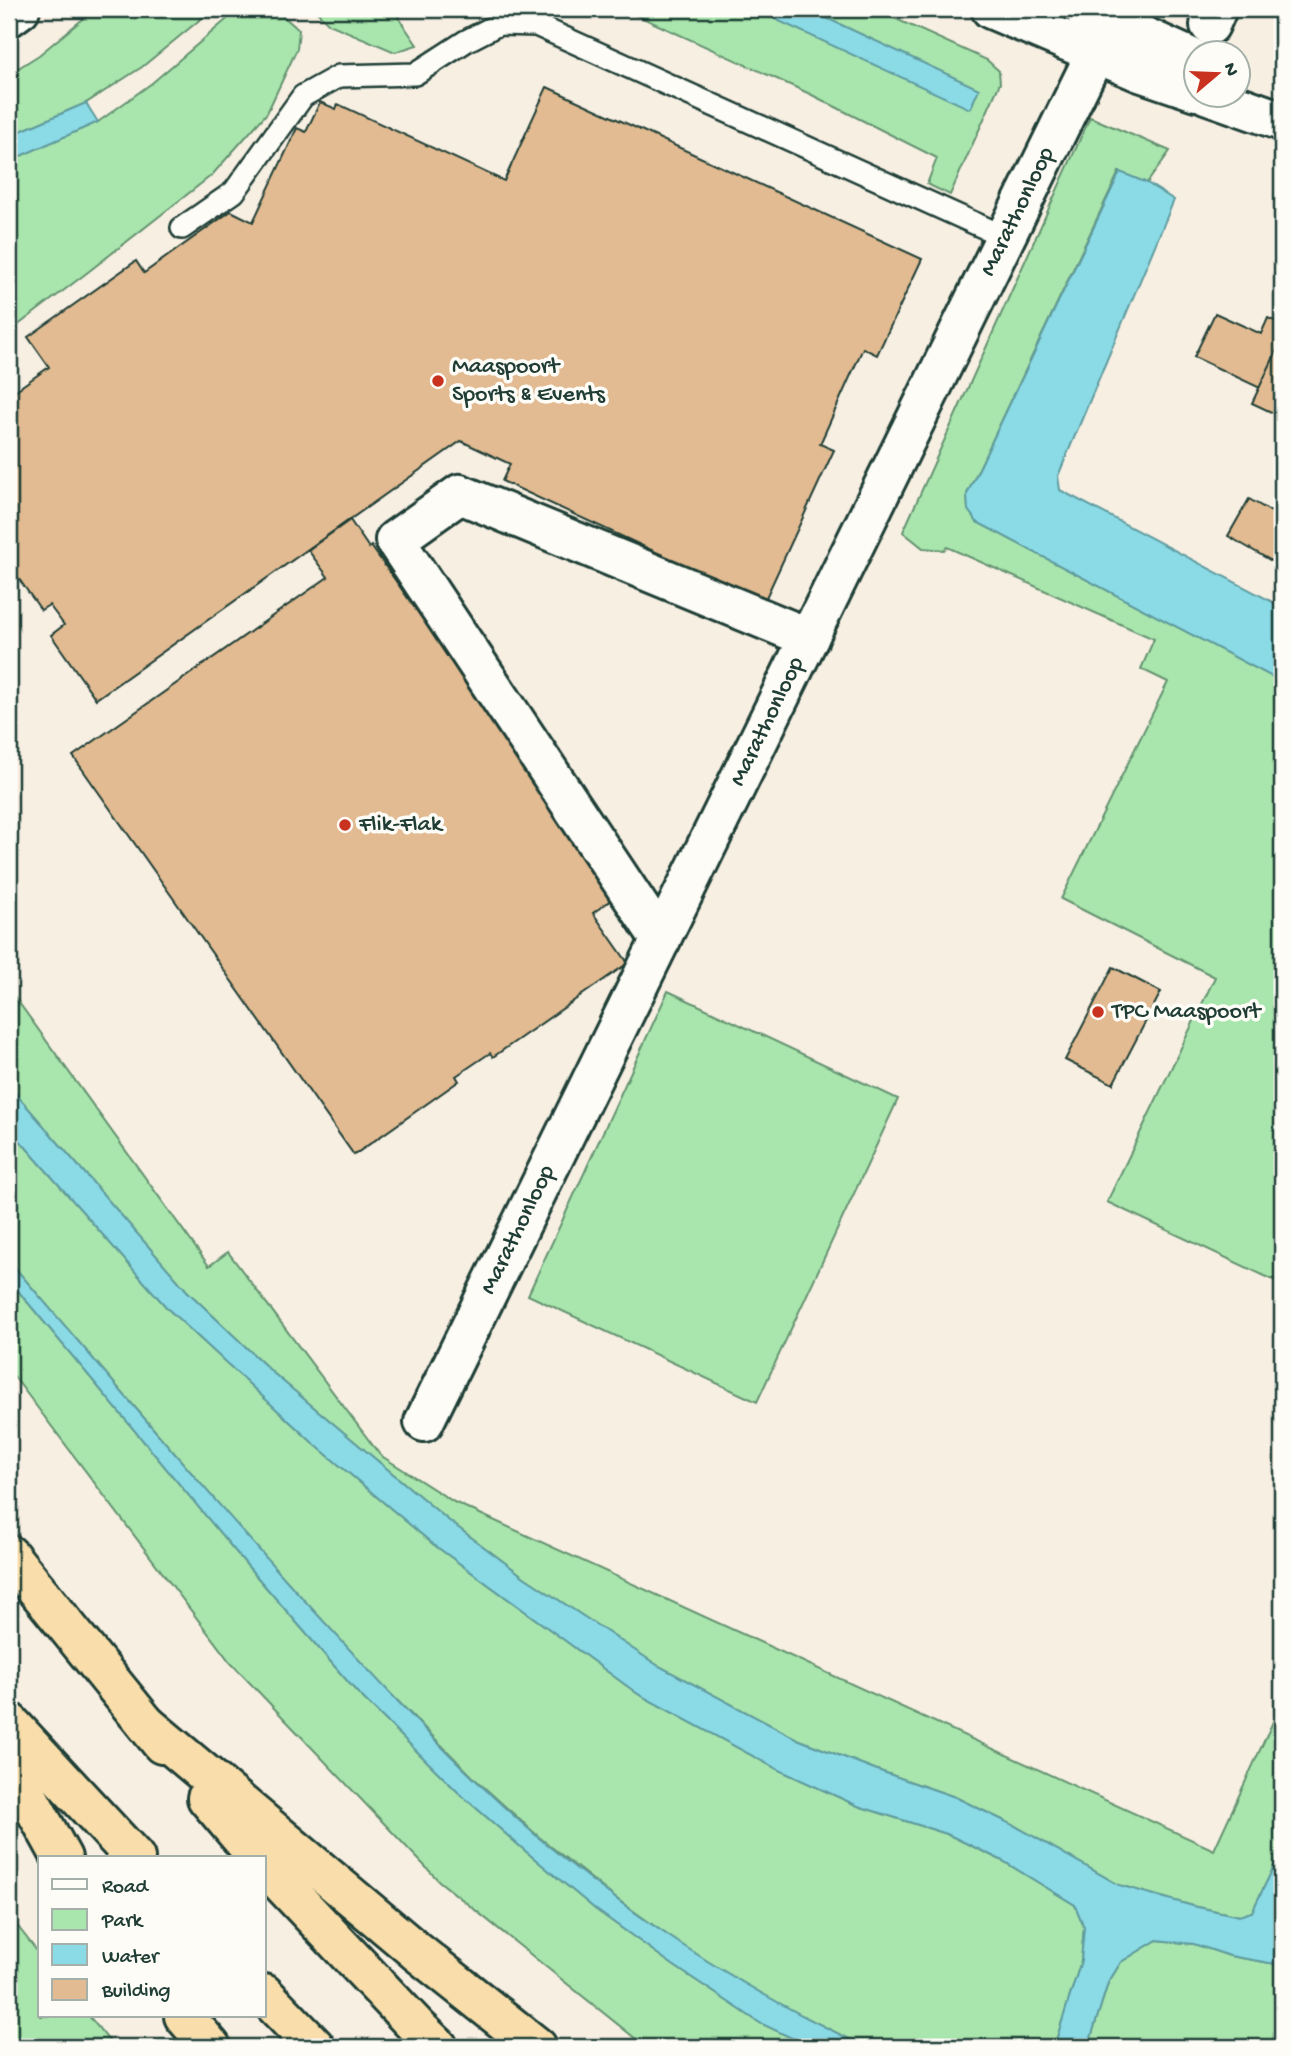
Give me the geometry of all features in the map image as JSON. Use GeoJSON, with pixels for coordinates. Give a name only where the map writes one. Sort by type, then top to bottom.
{"type":"FeatureCollection","features":[{"type":"Feature","properties":{"kind":"highway"},"geometry":{"type":"LineString","coordinates":[[9,1555],[256,1856]]}},
{"type":"Feature","properties":{"kind":"highway"},"geometry":{"type":"LineString","coordinates":[[9,1722],[133,1856]]}},
{"type":"Feature","properties":{"kind":"highway"},"geometry":{"type":"LineString","coordinates":[[147,1725],[416,1951],[537,2047]]}},
{"type":"Feature","properties":{"kind":"highway"},"geometry":{"type":"LineString","coordinates":[[9,1762],[61,1856]]}},
{"type":"Feature","properties":{"kind":"highway"},"geometry":{"type":"LineString","coordinates":[[266,1866],[438,2047]]}},
{"type":"Feature","properties":{"kind":"highway"},"geometry":{"type":"LineString","coordinates":[[266,1996],[315,2047]]}},
{"type":"Feature","properties":{"kind":"highway"},"geometry":{"type":"LineString","coordinates":[[186,2018],[211,2047]]}},
{"type":"Feature","properties":{"kind":"street"},"geometry":{"type":"LineString","coordinates":[[9,17],[20,9]]}},
{"type":"Feature","properties":{"kind":"street"},"geometry":{"type":"LineString","coordinates":[[991,9],[1097,27],[1182,55]]}},
{"type":"Feature","properties":{"kind":"street"},"geometry":{"type":"LineString","coordinates":[[1097,27],[1140,72],[1182,86]]}},
{"type":"Feature","properties":{"kind":"street","name":"Marathonloop"},"geometry":{"type":"LineString","coordinates":[[424,1422],[1005,237],[1097,27]]}},
{"type":"Feature","properties":{"kind":"street"},"geometry":{"type":"LineString","coordinates":[[1252,86],[1282,102]]}},
{"type":"Feature","properties":{"kind":"street"},"geometry":{"type":"LineString","coordinates":[[1245,108],[1282,121]]}},
{"type":"Feature","properties":{"kind":"street"},"geometry":{"type":"LineString","coordinates":[[661,940],[395,540],[460,494],[809,638]]}},
{"type":"Feature","properties":{"kind":"lane"},"geometry":{"type":"LineString","coordinates":[[182,228],[234,192],[303,96],[339,76],[415,74],[499,24],[536,24],[1005,237]]}},
{"type":"Feature","properties":{"kind":"green space"},"geometry":{"type":"Polygon","coordinates":[[[95,9],[213,9],[142,67],[86,103],[9,136],[9,74],[39,55],[95,9]]]}},
{"type":"Feature","properties":{"kind":"green space"},"geometry":{"type":"Polygon","coordinates":[[[239,9],[275,9],[299,30],[297,49],[267,113],[212,175],[9,332],[9,161],[98,122],[152,83],[239,9]]]}},
{"type":"Feature","properties":{"kind":"green space"},"geometry":{"type":"Polygon","coordinates":[[[314,9],[409,9],[398,17],[417,45],[395,52],[329,24],[314,9]]]}},
{"type":"Feature","properties":{"kind":"green space"},"geometry":{"type":"Polygon","coordinates":[[[623,9],[753,9],[971,108],[978,89],[807,9],[874,9],[987,60],[999,71],[1000,83],[950,195],[927,184],[937,158],[810,94],[623,9]]]}},
{"type":"Feature","properties":{"kind":"green space"},"geometry":{"type":"Polygon","coordinates":[[[1090,117],[1170,151],[1147,183],[1119,172],[967,494],[968,510],[977,522],[1282,682],[1282,1284],[1107,1202],[1215,977],[1061,899],[1168,682],[1141,669],[1154,639],[947,547],[944,550],[923,548],[903,532],[1090,117]]]}},
{"type":"Feature","properties":{"kind":"green space"},"geometry":{"type":"Polygon","coordinates":[[[9,989],[209,1266],[228,1252],[380,1455],[454,1502],[1214,1850],[1282,1702],[1282,1850],[1252,1912],[1240,1916],[1119,1885],[1015,1826],[955,1797],[797,1739],[657,1665],[524,1577],[448,1520],[273,1373],[187,1291],[9,1086],[9,989]]]}},
{"type":"Feature","properties":{"kind":"green space"},"geometry":{"type":"Polygon","coordinates":[[[668,991],[898,1099],[757,1402],[528,1295],[668,991]]]}},
{"type":"Feature","properties":{"kind":"green space"},"geometry":{"type":"Polygon","coordinates":[[[9,1128],[168,1309],[313,1443],[433,1544],[638,1694],[777,1769],[858,1806],[947,1834],[1003,1861],[1075,1905],[1084,1927],[1081,1961],[1054,2047],[865,2047],[773,2001],[688,1950],[614,1897],[539,1837],[476,1780],[375,1678],[264,1557],[9,1261],[9,1128]]]}},
{"type":"Feature","properties":{"kind":"green space"},"geometry":{"type":"Polygon","coordinates":[[[9,1280],[251,1570],[356,1691],[458,1792],[595,1909],[760,2023],[811,2047],[646,2047],[439,1881],[230,1662],[9,1370],[9,1280]]]}},
{"type":"Feature","properties":{"kind":"green space"},"geometry":{"type":"Polygon","coordinates":[[[9,1915],[38,1952],[38,2018],[91,2018],[114,2047],[9,2047],[9,1915]]]}},
{"type":"Feature","properties":{"kind":"green space"},"geometry":{"type":"Polygon","coordinates":[[[1157,1940],[1194,1944],[1230,1956],[1282,1965],[1282,2047],[1088,2047],[1108,1983],[1121,1962],[1157,1940]]]}},
{"type":"Feature","properties":{"kind":"water"},"geometry":{"type":"Polygon","coordinates":[[[753,9],[807,9],[979,89],[970,109],[753,9]]]}},
{"type":"Feature","properties":{"kind":"water"},"geometry":{"type":"Polygon","coordinates":[[[86,103],[98,122],[9,161],[9,136],[86,103]]]}},
{"type":"Feature","properties":{"kind":"water"},"geometry":{"type":"Polygon","coordinates":[[[1120,172],[1147,183],[1174,200],[1058,476],[1060,490],[1282,607],[1282,682],[977,522],[968,510],[967,494],[1120,172]]]}},
{"type":"Feature","properties":{"kind":"water"},"geometry":{"type":"Polygon","coordinates":[[[9,1086],[187,1291],[273,1373],[448,1520],[524,1577],[657,1665],[797,1739],[955,1797],[1015,1826],[1119,1885],[1239,1916],[1252,1912],[1282,1850],[1282,1965],[1230,1956],[1194,1944],[1157,1940],[1121,1962],[1108,1983],[1088,2047],[1054,2047],[1081,1961],[1084,1927],[1075,1905],[1003,1861],[947,1834],[858,1806],[777,1769],[638,1694],[433,1544],[313,1443],[168,1309],[9,1128],[9,1086]]]}},
{"type":"Feature","properties":{"kind":"water"},"geometry":{"type":"Polygon","coordinates":[[[9,1261],[297,1592],[411,1716],[513,1815],[577,1869],[655,1927],[779,2003],[866,2047],[811,2047],[760,2023],[595,1909],[458,1792],[356,1691],[251,1570],[9,1280],[9,1261]]]}},
{"type":"Feature","properties":{"kind":"building","name":"Maaspoort Sports & Events"},"geometry":{"type":"Polygon","coordinates":[[[547,87],[922,259],[877,355],[863,348],[820,444],[834,450],[764,602],[502,481],[510,464],[461,441],[96,699],[51,635],[64,625],[49,605],[41,610],[9,565],[9,395],[49,367],[28,337],[136,261],[144,273],[231,211],[253,222],[297,128],[306,132],[320,102],[336,109],[338,104],[504,181],[547,87]]]}},
{"type":"Feature","properties":{"kind":"building"},"geometry":{"type":"Polygon","coordinates":[[[1215,313],[1261,334],[1268,318],[1282,324],[1282,340],[1260,388],[1194,357],[1215,313]]]}},
{"type":"Feature","properties":{"kind":"building"},"geometry":{"type":"Polygon","coordinates":[[[1282,340],[1282,417],[1252,403],[1282,340]]]}},
{"type":"Feature","properties":{"kind":"building"},"geometry":{"type":"Polygon","coordinates":[[[1249,499],[1282,518],[1282,567],[1228,536],[1249,499]]]}},
{"type":"Feature","properties":{"kind":"building","name":"Flik-Flak"},"geometry":{"type":"Polygon","coordinates":[[[350,520],[618,895],[593,913],[628,963],[493,1057],[490,1053],[456,1076],[459,1081],[354,1155],[73,756],[328,577],[308,550],[350,520]]]}},
{"type":"Feature","properties":{"kind":"building"},"geometry":{"type":"Polygon","coordinates":[[[1113,967],[1161,992],[1113,1084],[1065,1060],[1113,967]]]}},
{"type":"Feature","properties":{"kind":"place","name":"Maaspoort Sports & Events"},"geometry":{"type":"Point","coordinates":[438,381]}},
{"type":"Feature","properties":{"kind":"place","name":"Flik-Flak"},"geometry":{"type":"Point","coordinates":[345,825]}},
{"type":"Feature","properties":{"kind":"place","name":"TPC Maaspoort"},"geometry":{"type":"Point","coordinates":[1098,1012]}}]}
